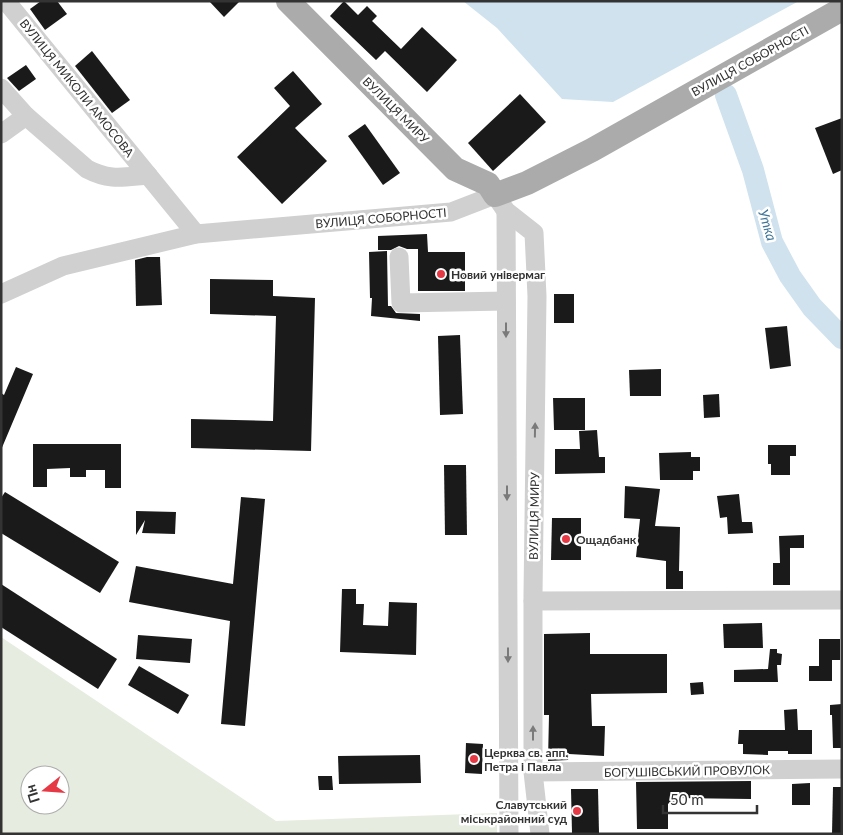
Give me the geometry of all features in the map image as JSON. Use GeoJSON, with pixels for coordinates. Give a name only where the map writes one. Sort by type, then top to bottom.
{"type":"FeatureCollection","features":[{"type":"Feature","properties":{"kind":"main road","name":"ВУЛИЦЯ МИРУ"},"geometry":{"type":"LineString","coordinates":[[288,1],[455,169],[488,184],[501,203]]}},
{"type":"Feature","properties":{"kind":"main road","name":"ВУЛИЦЯ СОБОРНОСТІ"},"geometry":{"type":"LineString","coordinates":[[501,203],[527,183],[592,150],[842,9]]}},
{"type":"Feature","properties":{"kind":"street","name":"ВУЛИЦЯ МИКОЛИ АМОСОВА"},"geometry":{"type":"LineString","coordinates":[[6,1],[196,234]]}},
{"type":"Feature","properties":{"kind":"street","name":"ВУЛИЦЯ МИКОЛИ АМОСОВА"},"geometry":{"type":"LineString","coordinates":[[1,88],[26,116],[87,169],[98,175],[111,178],[148,174]]}},
{"type":"Feature","properties":{"kind":"street"},"geometry":{"type":"LineString","coordinates":[[1,134],[26,116]]}},
{"type":"Feature","properties":{"kind":"street","name":"ВУЛИЦЯ СОБОРНОСТІ"},"geometry":{"type":"LineString","coordinates":[[1,294],[63,266],[196,234],[451,212],[501,203]]}},
{"type":"Feature","properties":{"kind":"street","name":"ВУЛИЦЯ МИРУ"},"geometry":{"type":"LineString","coordinates":[[501,203],[506,301],[509,834]]}},
{"type":"Feature","properties":{"kind":"street","name":"ВУЛИЦЯ МИРУ"},"geometry":{"type":"LineString","coordinates":[[501,203],[534,233],[537,296],[533,772],[540,834]]}},
{"type":"Feature","properties":{"kind":"street"},"geometry":{"type":"LineString","coordinates":[[399,257],[401,303],[506,301]]}},
{"type":"Feature","properties":{"kind":"street"},"geometry":{"type":"LineString","coordinates":[[533,601],[842,600]]}},
{"type":"Feature","properties":{"kind":"street","name":"БОГУШІВСЬКИЙ ПРОВУЛОК"},"geometry":{"type":"LineString","coordinates":[[533,772],[842,769]]}},
{"type":"Feature","properties":{"kind":"shaded area"},"geometry":{"type":"Polygon","coordinates":[[[1,637],[276,821],[497,813],[497,834],[1,834],[1,637]]]}},
{"type":"Feature","properties":{"kind":"water"},"geometry":{"type":"Polygon","coordinates":[[[463,1],[799,1],[613,102],[562,99],[497,28],[463,1]]]}},
{"type":"Feature","properties":{"kind":"building"},"geometry":{"type":"Polygon","coordinates":[[[41,1],[57,1],[67,14],[45,30],[30,9],[41,1]]]}},
{"type":"Feature","properties":{"kind":"building"},"geometry":{"type":"Polygon","coordinates":[[[209,1],[240,1],[224,17],[209,1]]]}},
{"type":"Feature","properties":{"kind":"building"},"geometry":{"type":"Polygon","coordinates":[[[344,1],[358,15],[367,6],[377,16],[372,21],[401,49],[422,27],[457,60],[427,92],[385,51],[376,60],[330,16],[344,1]]]}},
{"type":"Feature","properties":{"kind":"building"},"geometry":{"type":"Polygon","coordinates":[[[92,51],[130,100],[112,113],[75,66],[92,51]]]}},
{"type":"Feature","properties":{"kind":"building"},"geometry":{"type":"Polygon","coordinates":[[[26,65],[36,79],[19,91],[7,78],[26,65]]]}},
{"type":"Feature","properties":{"kind":"building"},"geometry":{"type":"Polygon","coordinates":[[[293,71],[322,104],[295,128],[327,161],[282,204],[237,157],[290,106],[274,88],[293,71]]]}},
{"type":"Feature","properties":{"kind":"building"},"geometry":{"type":"Polygon","coordinates":[[[520,94],[546,122],[493,171],[468,143],[520,94]]]}},
{"type":"Feature","properties":{"kind":"building"},"geometry":{"type":"Polygon","coordinates":[[[842,118],[842,170],[833,174],[815,128],[842,118]]]}},
{"type":"Feature","properties":{"kind":"building"},"geometry":{"type":"Polygon","coordinates":[[[365,124],[400,173],[383,185],[348,136],[365,124]]]}},
{"type":"Feature","properties":{"kind":"building","name":"Новий універмаг"},"geometry":{"type":"Polygon","coordinates":[[[427,234],[428,252],[465,252],[465,291],[418,291],[418,249],[407,249],[399,246],[391,250],[378,250],[378,236],[427,234]]]}},
{"type":"Feature","properties":{"kind":"building"},"geometry":{"type":"Polygon","coordinates":[[[387,251],[388,306],[391,306],[396,313],[420,314],[420,321],[371,316],[372,298],[370,298],[369,252],[387,251]]]}},
{"type":"Feature","properties":{"kind":"building"},"geometry":{"type":"Polygon","coordinates":[[[147,257],[160,257],[162,305],[136,306],[135,260],[147,257]]]}},
{"type":"Feature","properties":{"kind":"building"},"geometry":{"type":"Polygon","coordinates":[[[210,279],[273,280],[273,296],[315,298],[311,451],[191,448],[191,419],[273,421],[276,316],[210,314],[210,279]]]}},
{"type":"Feature","properties":{"kind":"building"},"geometry":{"type":"Polygon","coordinates":[[[554,294],[574,294],[574,323],[554,323],[554,294]]]}},
{"type":"Feature","properties":{"kind":"building"},"geometry":{"type":"Polygon","coordinates":[[[787,326],[791,366],[770,369],[765,328],[787,326]]]}},
{"type":"Feature","properties":{"kind":"building"},"geometry":{"type":"Polygon","coordinates":[[[460,335],[463,414],[440,415],[438,336],[460,335]]]}},
{"type":"Feature","properties":{"kind":"building"},"geometry":{"type":"Polygon","coordinates":[[[16,367],[33,374],[1,450],[1,393],[4,395],[16,367]]]}},
{"type":"Feature","properties":{"kind":"building"},"geometry":{"type":"Polygon","coordinates":[[[661,369],[661,396],[630,396],[629,370],[661,369]]]}},
{"type":"Feature","properties":{"kind":"building"},"geometry":{"type":"Polygon","coordinates":[[[719,394],[720,417],[704,418],[703,395],[719,394]]]}},
{"type":"Feature","properties":{"kind":"building"},"geometry":{"type":"Polygon","coordinates":[[[553,398],[585,398],[585,430],[554,430],[553,398]]]}},
{"type":"Feature","properties":{"kind":"building"},"geometry":{"type":"Polygon","coordinates":[[[597,430],[599,457],[605,457],[605,473],[555,474],[555,449],[580,449],[579,431],[597,430]]]}},
{"type":"Feature","properties":{"kind":"building"},"geometry":{"type":"Polygon","coordinates":[[[33,444],[121,444],[121,488],[105,488],[105,470],[86,470],[86,477],[70,477],[70,468],[47,469],[47,487],[33,487],[33,444]]]}},
{"type":"Feature","properties":{"kind":"building"},"geometry":{"type":"Polygon","coordinates":[[[768,445],[796,445],[796,456],[790,456],[790,475],[771,475],[771,464],[768,464],[768,445]]]}},
{"type":"Feature","properties":{"kind":"building"},"geometry":{"type":"Polygon","coordinates":[[[691,452],[691,457],[700,457],[700,471],[693,471],[693,480],[660,480],[659,453],[691,452]]]}},
{"type":"Feature","properties":{"kind":"building"},"geometry":{"type":"Polygon","coordinates":[[[444,465],[466,465],[467,535],[445,535],[444,465]]]}},
{"type":"Feature","properties":{"kind":"building"},"geometry":{"type":"Polygon","coordinates":[[[625,486],[660,489],[655,526],[680,527],[679,571],[683,571],[683,589],[666,589],[666,561],[636,557],[640,519],[624,518],[625,486]]]}},
{"type":"Feature","properties":{"kind":"building"},"geometry":{"type":"Polygon","coordinates":[[[5,492],[119,562],[100,593],[1,533],[1,498],[5,492]]]}},
{"type":"Feature","properties":{"kind":"building"},"geometry":{"type":"Polygon","coordinates":[[[739,494],[742,522],[752,522],[753,533],[728,534],[727,517],[720,518],[717,496],[739,494]]]}},
{"type":"Feature","properties":{"kind":"building"},"geometry":{"type":"Polygon","coordinates":[[[241,497],[265,499],[245,726],[221,724],[230,621],[129,602],[136,566],[233,584],[241,497]]]}},
{"type":"Feature","properties":{"kind":"building"},"geometry":{"type":"Polygon","coordinates":[[[136,511],[176,512],[175,534],[142,533],[145,520],[136,535],[136,511]]]}},
{"type":"Feature","properties":{"kind":"building","name":"Ощадбанк"},"geometry":{"type":"Polygon","coordinates":[[[552,518],[581,518],[581,560],[551,560],[552,518]]]}},
{"type":"Feature","properties":{"kind":"building"},"geometry":{"type":"Polygon","coordinates":[[[804,535],[804,548],[790,548],[790,585],[773,585],[773,563],[780,563],[779,536],[804,535]]]}},
{"type":"Feature","properties":{"kind":"building"},"geometry":{"type":"Polygon","coordinates":[[[1,584],[117,659],[98,689],[1,627],[1,584]]]}},
{"type":"Feature","properties":{"kind":"building"},"geometry":{"type":"Polygon","coordinates":[[[342,589],[356,589],[356,604],[364,604],[363,625],[388,626],[389,602],[417,603],[416,655],[340,652],[342,589]]]}},
{"type":"Feature","properties":{"kind":"building"},"geometry":{"type":"Polygon","coordinates":[[[762,623],[763,648],[724,648],[723,624],[762,623]]]}},
{"type":"Feature","properties":{"kind":"building"},"geometry":{"type":"Polygon","coordinates":[[[590,633],[590,654],[667,654],[667,693],[591,694],[592,726],[605,726],[604,756],[569,754],[568,760],[548,761],[549,715],[544,715],[544,634],[590,633]]]}},
{"type":"Feature","properties":{"kind":"building"},"geometry":{"type":"Polygon","coordinates":[[[138,635],[192,639],[190,663],[136,659],[138,635]]]}},
{"type":"Feature","properties":{"kind":"building"},"geometry":{"type":"Polygon","coordinates":[[[819,639],[840,639],[840,660],[832,660],[832,681],[809,681],[809,666],[819,666],[819,639]]]}},
{"type":"Feature","properties":{"kind":"building"},"geometry":{"type":"Polygon","coordinates":[[[770,649],[777,649],[777,653],[782,654],[781,665],[777,665],[778,682],[734,682],[734,670],[768,669],[770,649]]]}},
{"type":"Feature","properties":{"kind":"building"},"geometry":{"type":"Polygon","coordinates":[[[139,666],[189,695],[178,714],[128,685],[139,666]]]}},
{"type":"Feature","properties":{"kind":"building"},"geometry":{"type":"Polygon","coordinates":[[[703,682],[704,694],[691,695],[690,683],[703,682]]]}},
{"type":"Feature","properties":{"kind":"building"},"geometry":{"type":"Polygon","coordinates":[[[842,704],[842,748],[833,748],[830,705],[842,704]]]}},
{"type":"Feature","properties":{"kind":"building"},"geometry":{"type":"Polygon","coordinates":[[[797,709],[798,730],[812,730],[812,754],[788,754],[788,751],[768,751],[768,755],[743,754],[743,744],[738,744],[739,730],[785,730],[784,710],[797,709]]]}},
{"type":"Feature","properties":{"kind":"building","name":"Церква св. апп. Петра і Павла"},"geometry":{"type":"Polygon","coordinates":[[[466,743],[483,744],[482,774],[465,773],[466,743]]]}},
{"type":"Feature","properties":{"kind":"building"},"geometry":{"type":"Polygon","coordinates":[[[420,755],[421,783],[339,784],[338,756],[420,755]]]}},
{"type":"Feature","properties":{"kind":"building"},"geometry":{"type":"Polygon","coordinates":[[[318,776],[332,776],[333,790],[319,790],[318,776]]]}},
{"type":"Feature","properties":{"kind":"building"},"geometry":{"type":"Polygon","coordinates":[[[751,781],[751,799],[675,798],[675,804],[668,804],[668,829],[637,829],[636,782],[751,781]]]}},
{"type":"Feature","properties":{"kind":"building"},"geometry":{"type":"Polygon","coordinates":[[[810,783],[810,805],[792,805],[792,784],[810,783]]]}},
{"type":"Feature","properties":{"kind":"building"},"geometry":{"type":"Polygon","coordinates":[[[833,787],[842,787],[842,834],[832,834],[833,787]]]}},
{"type":"Feature","properties":{"kind":"building"},"geometry":{"type":"Polygon","coordinates":[[[571,789],[598,789],[599,833],[572,833],[571,789]]]}},
{"type":"Feature","properties":{"kind":"waterway","name":"Утка"},"geometry":{"type":"LineString","coordinates":[[726,95],[753,170],[772,242],[790,276],[812,307],[842,338]]}},
{"type":"Feature","properties":{"kind":"place","name":"Новий універмаг"},"geometry":{"type":"Point","coordinates":[441,274]}},
{"type":"Feature","properties":{"kind":"place","name":"Ощадбанк"},"geometry":{"type":"Point","coordinates":[566,539]}},
{"type":"Feature","properties":{"kind":"place","name":"Церква св. апп. Петра і Павла"},"geometry":{"type":"Point","coordinates":[474,759]}},
{"type":"Feature","properties":{"kind":"place","name":"Славутський міськрайонний суд"},"geometry":{"type":"Point","coordinates":[577,811]}}]}
